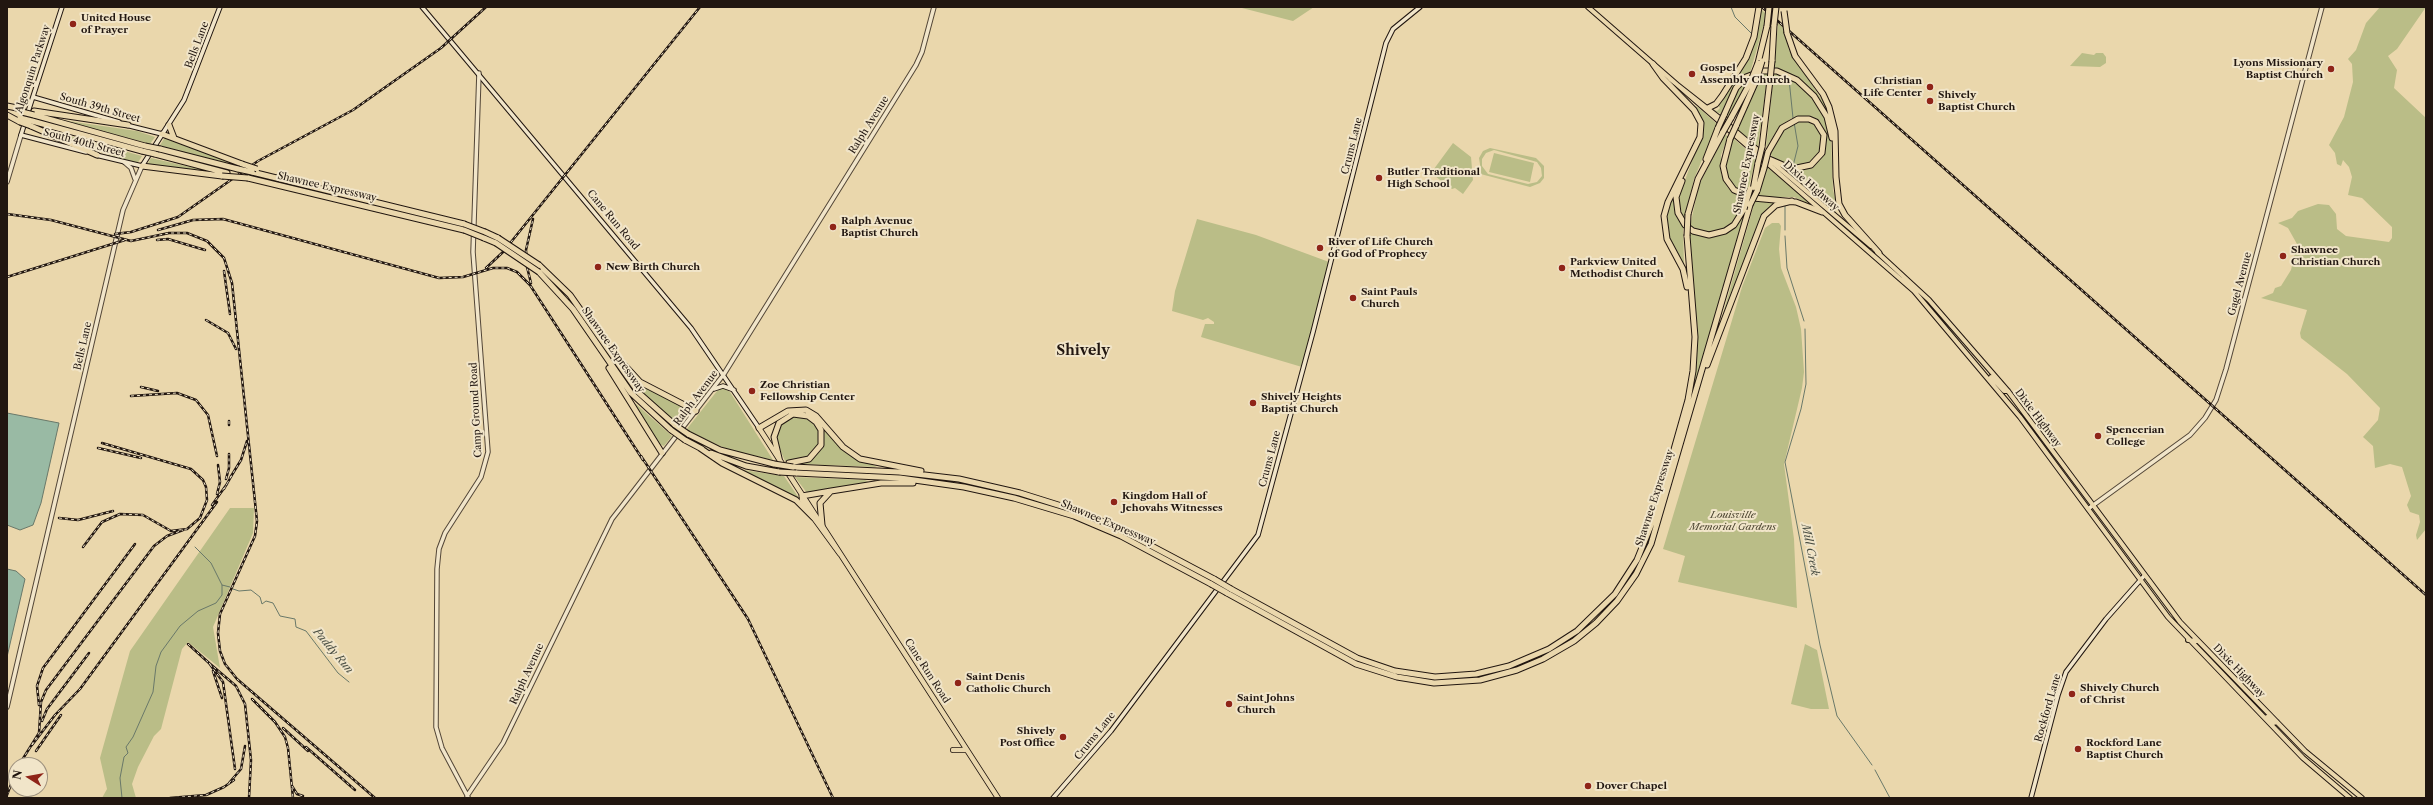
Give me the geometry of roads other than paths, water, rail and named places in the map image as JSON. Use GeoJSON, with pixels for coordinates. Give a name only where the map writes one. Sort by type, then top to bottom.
{"type":"FeatureCollection","features":[{"type":"Feature","properties":{"kind":"highway"},"geometry":{"type":"LineString","coordinates":[[1708,108],[1718,102],[1744,63],[1752,45],[1759,7]]}},
{"type":"Feature","properties":{"kind":"highway","name":"Shawnee Expressway"},"geometry":{"type":"LineString","coordinates":[[7,106],[145,146],[238,169],[255,170],[279,179],[464,224],[485,232],[539,272],[573,309],[601,351],[640,403],[685,440],[700,448],[737,463],[780,472],[878,476],[935,483],[1006,496],[1074,516],[1135,543],[1357,658],[1395,671],[1445,677],[1495,671],[1538,656],[1577,631],[1610,599],[1637,560],[1649,532],[1688,400],[1695,358],[1687,236],[1688,214],[1695,186],[1705,161],[1731,118],[1760,62],[1769,7]]}},
{"type":"Feature","properties":{"kind":"highway","name":"Shawnee Expressway"},"geometry":{"type":"LineString","coordinates":[[1229,591],[1356,664],[1391,676],[1426,682],[1444,683],[1499,676],[1543,660],[1582,635],[1617,601],[1641,566],[1656,532],[1701,378],[1746,210],[1750,205],[1762,147],[1772,61],[1776,7]]}},
{"type":"Feature","properties":{"kind":"highway"},"geometry":{"type":"LineString","coordinates":[[1784,9],[1787,33],[1795,56],[1823,94],[1829,107],[1835,131],[1835,173]]}},
{"type":"Feature","properties":{"kind":"highway"},"geometry":{"type":"LineString","coordinates":[[1760,62],[1756,81],[1730,139],[1723,166],[1726,180],[1734,190],[1753,198],[1792,201],[1822,212]]}},
{"type":"Feature","properties":{"kind":"highway"},"geometry":{"type":"LineString","coordinates":[[1653,64],[1663,78],[1700,118],[1701,134],[1676,197],[1678,213],[1685,225],[1699,233],[1715,235],[1731,227],[1746,210],[1764,168],[1768,152],[1782,128],[1798,119],[1809,119],[1816,122],[1824,135],[1822,153],[1811,165],[1792,170],[1769,159]]}},
{"type":"Feature","properties":{"kind":"highway"},"geometry":{"type":"LineString","coordinates":[[1705,161],[1707,152],[1736,88],[1750,75],[1768,70],[1789,76],[1811,93],[1827,117],[1832,136],[1837,196],[1845,215],[1879,253]]}},
{"type":"Feature","properties":{"kind":"highway"},"geometry":{"type":"LineString","coordinates":[[34,113],[128,125]]}},
{"type":"Feature","properties":{"kind":"highway"},"geometry":{"type":"LineString","coordinates":[[7,115],[32,124],[97,155]]}},
{"type":"Feature","properties":{"kind":"highway","name":"Shawnee Expressway"},"geometry":{"type":"LineString","coordinates":[[32,124],[155,154],[225,174],[248,178],[464,230],[484,238],[497,241],[539,265],[570,295],[639,393],[675,425],[688,434],[720,450],[774,464],[887,471],[937,476],[998,487],[1071,509],[1139,538],[1212,582]]}},
{"type":"Feature","properties":{"kind":"highway"},"geometry":{"type":"LineString","coordinates":[[169,124],[174,138]]}},
{"type":"Feature","properties":{"kind":"highway"},"geometry":{"type":"LineString","coordinates":[[162,134],[255,170]]}},
{"type":"Feature","properties":{"kind":"highway"},"geometry":{"type":"LineString","coordinates":[[1690,160],[1668,202],[1664,220],[1667,239],[1685,277],[1693,312]]}},
{"type":"Feature","properties":{"kind":"highway"},"geometry":{"type":"LineString","coordinates":[[142,166],[225,174]]}},
{"type":"Feature","properties":{"kind":"highway"},"geometry":{"type":"LineString","coordinates":[[1701,378],[1764,216],[1776,205],[1792,201]]}},
{"type":"Feature","properties":{"kind":"highway"},"geometry":{"type":"LineString","coordinates":[[603,342],[626,370],[640,382],[696,411]]}},
{"type":"Feature","properties":{"kind":"highway"},"geometry":{"type":"LineString","coordinates":[[601,351],[614,377],[662,453]]}},
{"type":"Feature","properties":{"kind":"highway"},"geometry":{"type":"LineString","coordinates":[[759,428],[788,411],[806,410],[816,416],[843,447],[853,455],[868,462],[924,472],[926,475]]}},
{"type":"Feature","properties":{"kind":"highway"},"geometry":{"type":"LineString","coordinates":[[779,458],[774,437],[779,423],[793,414],[808,416],[816,422],[821,430],[820,448],[810,458],[791,465]]}},
{"type":"Feature","properties":{"kind":"highway","name":"Cane Run Road"},"geometry":{"type":"LineString","coordinates":[[759,428],[998,798]]}},
{"type":"Feature","properties":{"kind":"highway"},"geometry":{"type":"LineString","coordinates":[[700,448],[722,463],[796,500],[813,518]]}},
{"type":"Feature","properties":{"kind":"highway"},"geometry":{"type":"LineString","coordinates":[[802,496],[880,483],[919,481]]}},
{"type":"Feature","properties":{"kind":"highway"},"geometry":{"type":"LineString","coordinates":[[822,525],[820,503],[831,491]]}},
{"type":"Feature","properties":{"kind":"highway","name":"Cane Run Road"},"geometry":{"type":"LineString","coordinates":[[802,496],[802,500],[813,518],[840,554]]}},
{"type":"Feature","properties":{"kind":"highway"},"geometry":{"type":"LineString","coordinates":[[953,750],[966,750]]}},
{"type":"Feature","properties":{"kind":"main road","name":"Dixie Highway"},"geometry":{"type":"LineString","coordinates":[[1588,7],[1822,212],[1902,279],[1986,374],[2020,417],[2168,618],[2250,704],[2313,767],[2350,798]]}},
{"type":"Feature","properties":{"kind":"main road","name":"Dixie Highway"},"geometry":{"type":"LineString","coordinates":[[1670,79],[1708,108],[1769,159],[1879,253],[1929,300],[2008,391],[2144,576],[2176,617],[2318,763],[2362,798]]}},
{"type":"Feature","properties":{"kind":"main road"},"geometry":{"type":"LineString","coordinates":[[1974,361],[1979,362],[1994,376]]}},
{"type":"Feature","properties":{"kind":"main road"},"geometry":{"type":"LineString","coordinates":[[1986,374],[2004,391],[2008,391]]}},
{"type":"Feature","properties":{"kind":"main road"},"geometry":{"type":"LineString","coordinates":[[2020,417],[2025,418],[2040,435]]}},
{"type":"Feature","properties":{"kind":"main road"},"geometry":{"type":"LineString","coordinates":[[2188,640],[2198,641]]}},
{"type":"Feature","properties":{"kind":"main road"},"geometry":{"type":"LineString","coordinates":[[2250,704],[2260,704]]}},
{"type":"Feature","properties":{"kind":"main road"},"geometry":{"type":"LineString","coordinates":[[2260,714],[2264,714],[2273,723],[2277,722]]}},
{"type":"Feature","properties":{"kind":"street","name":"Algonquin Parkway"},"geometry":{"type":"LineString","coordinates":[[7,182],[62,7]]}},
{"type":"Feature","properties":{"kind":"street","name":"Bells Lane"},"geometry":{"type":"LineString","coordinates":[[7,707],[123,210],[135,179],[142,166],[184,100],[220,7]]}},
{"type":"Feature","properties":{"kind":"street","name":"Cane Run Road"},"geometry":{"type":"LineString","coordinates":[[422,7],[479,73],[691,328],[724,374],[759,428]]}},
{"type":"Feature","properties":{"kind":"street","name":"Ralph Avenue"},"geometry":{"type":"LineString","coordinates":[[467,797],[504,743],[612,519],[662,453],[714,389],[724,374],[916,65],[922,52],[934,7]]}},
{"type":"Feature","properties":{"kind":"street","name":"Crums Lane"},"geometry":{"type":"LineString","coordinates":[[1053,798],[1111,731],[1258,535],[1313,332],[1386,43],[1398,24],[1420,7]]}},
{"type":"Feature","properties":{"kind":"street","name":"Gagel Avenue"},"geometry":{"type":"LineString","coordinates":[[2088,510],[2190,434],[2205,418],[2216,400],[2226,369],[2322,7]]}},
{"type":"Feature","properties":{"kind":"street","name":"Camp Ground Road"},"geometry":{"type":"LineString","coordinates":[[467,797],[442,748],[436,727],[437,570],[439,549],[445,533],[481,477],[488,452],[473,256],[479,73]]}},
{"type":"Feature","properties":{"kind":"street","name":"South 39th Street"},"geometry":{"type":"LineString","coordinates":[[33,97],[162,134]]}},
{"type":"Feature","properties":{"kind":"street","name":"South 40th Street"},"geometry":{"type":"LineString","coordinates":[[21,135],[142,166]]}},
{"type":"Feature","properties":{"kind":"street"},"geometry":{"type":"LineString","coordinates":[[124,162],[131,168],[135,179]]}},
{"type":"Feature","properties":{"kind":"street"},"geometry":{"type":"LineString","coordinates":[[714,389],[723,386],[734,390]]}},
{"type":"Feature","properties":{"kind":"street","name":"Rockford Lane"},"geometry":{"type":"LineString","coordinates":[[2031,798],[2058,695],[2066,672],[2144,576]]}},
{"type":"Feature","properties":{"kind":"waterway","name":"Mill Creek"},"geometry":{"type":"LineString","coordinates":[[1731,7],[1735,17],[1751,33]]}},
{"type":"Feature","properties":{"kind":"waterway","name":"Mill Creek"},"geometry":{"type":"LineString","coordinates":[[1789,79],[1793,118]]}},
{"type":"Feature","properties":{"kind":"waterway","name":"Mill Creek"},"geometry":{"type":"LineString","coordinates":[[1793,166],[1798,146],[1794,122]]}},
{"type":"Feature","properties":{"kind":"waterway","name":"Mill Creek"},"geometry":{"type":"LineString","coordinates":[[1785,206],[1785,230]]}},
{"type":"Feature","properties":{"kind":"waterway","name":"Mill Creek"},"geometry":{"type":"LineString","coordinates":[[1785,236],[1787,268],[1804,321]]}},
{"type":"Feature","properties":{"kind":"waterway","name":"Mill Creek"},"geometry":{"type":"LineString","coordinates":[[1805,329],[1806,384],[1801,409],[1785,462],[1820,645],[1837,716],[1872,765]]}},
{"type":"Feature","properties":{"kind":"waterway"},"geometry":{"type":"LineString","coordinates":[[195,547],[211,563],[222,585]]}},
{"type":"Feature","properties":{"kind":"waterway","name":"Paddy Run"},"geometry":{"type":"LineString","coordinates":[[122,798],[120,778],[124,757],[128,753],[126,747],[133,737],[153,692],[156,666],[161,652],[180,626],[198,611],[216,603],[222,595],[222,585],[230,587]]}},
{"type":"Feature","properties":{"kind":"waterway","name":"Paddy Run"},"geometry":{"type":"LineString","coordinates":[[233,589],[239,591],[251,590],[260,597],[262,604],[266,601],[273,603],[280,616],[295,619],[296,627],[306,631],[338,673],[349,682]]}},
{"type":"Feature","properties":{"kind":"waterway","name":"Mill Creek"},"geometry":{"type":"LineString","coordinates":[[1875,770],[1890,798]]}},
{"type":"Feature","properties":{"kind":"railway"},"geometry":{"type":"LineString","coordinates":[[115,234],[131,232],[178,217],[258,161],[353,110],[441,48],[486,7]]}},
{"type":"Feature","properties":{"kind":"railway"},"geometry":{"type":"LineString","coordinates":[[486,268],[503,252],[700,7]]}},
{"type":"Feature","properties":{"kind":"railway"},"geometry":{"type":"LineString","coordinates":[[1762,7],[2426,595]]}},
{"type":"Feature","properties":{"kind":"railway"},"geometry":{"type":"LineString","coordinates":[[7,214],[51,220],[131,241],[169,233],[187,233],[207,241],[224,258],[232,283],[257,521],[255,536],[220,614],[218,633],[220,651],[225,664],[237,679],[375,798]]}},
{"type":"Feature","properties":{"kind":"railway"},"geometry":{"type":"LineString","coordinates":[[158,230],[193,220],[223,219],[439,278],[463,277],[493,268],[507,268],[517,272],[530,285],[643,460]]}},
{"type":"Feature","properties":{"kind":"railway"},"geometry":{"type":"LineString","coordinates":[[531,283],[527,267],[526,250],[533,219]]}},
{"type":"Feature","properties":{"kind":"railway"},"geometry":{"type":"LineString","coordinates":[[157,240],[168,239],[205,250]]}},
{"type":"Feature","properties":{"kind":"railway"},"geometry":{"type":"LineString","coordinates":[[7,277],[125,240]]}},
{"type":"Feature","properties":{"kind":"railway"},"geometry":{"type":"LineString","coordinates":[[224,271],[230,314]]}},
{"type":"Feature","properties":{"kind":"railway"},"geometry":{"type":"LineString","coordinates":[[206,320],[228,333],[236,349]]}},
{"type":"Feature","properties":{"kind":"railway"},"geometry":{"type":"LineString","coordinates":[[141,387],[158,391]]}},
{"type":"Feature","properties":{"kind":"railway"},"geometry":{"type":"LineString","coordinates":[[131,396],[177,393],[196,400],[208,415],[217,456]]}},
{"type":"Feature","properties":{"kind":"railway"},"geometry":{"type":"LineString","coordinates":[[230,478],[241,460],[247,441]]}},
{"type":"Feature","properties":{"kind":"railway"},"geometry":{"type":"LineString","coordinates":[[83,547],[102,522],[120,514],[143,515],[171,531],[187,529],[200,518],[207,500],[206,487],[203,480],[191,469],[102,443]]}},
{"type":"Feature","properties":{"kind":"railway"},"geometry":{"type":"LineString","coordinates":[[98,448],[141,458]]}},
{"type":"Feature","properties":{"kind":"railway"},"geometry":{"type":"LineString","coordinates":[[226,479],[229,468],[229,454]]}},
{"type":"Feature","properties":{"kind":"railway"},"geometry":{"type":"LineString","coordinates":[[641,456],[748,619],[833,798]]}},
{"type":"Feature","properties":{"kind":"railway"},"geometry":{"type":"LineString","coordinates":[[217,494],[220,482],[218,465]]}},
{"type":"Feature","properties":{"kind":"railway"},"geometry":{"type":"LineString","coordinates":[[224,489],[232,475]]}},
{"type":"Feature","properties":{"kind":"railway"},"geometry":{"type":"LineString","coordinates":[[212,505],[227,484]]}},
{"type":"Feature","properties":{"kind":"railway"},"geometry":{"type":"LineString","coordinates":[[32,745],[55,715],[80,689],[217,502]]}},
{"type":"Feature","properties":{"kind":"railway"},"geometry":{"type":"LineString","coordinates":[[59,518],[78,520],[113,511]]}},
{"type":"Feature","properties":{"kind":"railway"},"geometry":{"type":"LineString","coordinates":[[24,757],[39,733],[41,702],[46,690],[154,546],[167,536],[183,530]]}},
{"type":"Feature","properties":{"kind":"railway"},"geometry":{"type":"LineString","coordinates":[[39,705],[37,686],[43,668],[135,544]]}},
{"type":"Feature","properties":{"kind":"railway"},"geometry":{"type":"LineString","coordinates":[[188,644],[209,663],[223,682],[235,769]]}},
{"type":"Feature","properties":{"kind":"railway"},"geometry":{"type":"LineString","coordinates":[[42,721],[47,709],[89,653]]}},
{"type":"Feature","properties":{"kind":"railway"},"geometry":{"type":"LineString","coordinates":[[209,663],[236,686],[245,704],[251,760],[249,798]]}},
{"type":"Feature","properties":{"kind":"railway"},"geometry":{"type":"LineString","coordinates":[[213,671],[222,698]]}},
{"type":"Feature","properties":{"kind":"railway"},"geometry":{"type":"LineString","coordinates":[[252,699],[275,722],[285,737],[288,748],[293,798]]}},
{"type":"Feature","properties":{"kind":"railway"},"geometry":{"type":"LineString","coordinates":[[36,751],[61,715]]}},
{"type":"Feature","properties":{"kind":"railway"},"geometry":{"type":"LineString","coordinates":[[283,728],[308,751]]}},
{"type":"Feature","properties":{"kind":"railway"},"geometry":{"type":"LineString","coordinates":[[229,783],[241,769],[245,746]]}},
{"type":"Feature","properties":{"kind":"railway"},"geometry":{"type":"LineString","coordinates":[[306,747],[355,790]]}},
{"type":"Feature","properties":{"kind":"railway"},"geometry":{"type":"LineString","coordinates":[[170,798],[206,795],[224,787],[234,780]]}},
{"type":"Feature","properties":{"kind":"railway"},"geometry":{"type":"LineString","coordinates":[[292,786],[297,794],[303,796]]}},
{"type":"Feature","properties":{"kind":"place","name":"United House of Prayer"},"geometry":{"type":"Point","coordinates":[73,24]}},
{"type":"Feature","properties":{"kind":"place","name":"Lyons Missionary Baptist Church"},"geometry":{"type":"Point","coordinates":[2331,69]}},
{"type":"Feature","properties":{"kind":"place","name":"Gospel Assembly Church"},"geometry":{"type":"Point","coordinates":[1692,74]}},
{"type":"Feature","properties":{"kind":"place","name":"Christian Life Center"},"geometry":{"type":"Point","coordinates":[1930,87]}},
{"type":"Feature","properties":{"kind":"place","name":"Shively Baptist Church"},"geometry":{"type":"Point","coordinates":[1930,101]}},
{"type":"Feature","properties":{"kind":"place","name":"Butler Traditional High School"},"geometry":{"type":"Point","coordinates":[1379,178]}},
{"type":"Feature","properties":{"kind":"place","name":"Ralph Avenue Baptist Church"},"geometry":{"type":"Point","coordinates":[833,227]}},
{"type":"Feature","properties":{"kind":"place","name":"River of Life Church of God of Prophecy"},"geometry":{"type":"Point","coordinates":[1320,248]}},
{"type":"Feature","properties":{"kind":"place","name":"Shawnee Christian Church"},"geometry":{"type":"Point","coordinates":[2283,256]}},
{"type":"Feature","properties":{"kind":"place","name":"New Birth Church"},"geometry":{"type":"Point","coordinates":[598,267]}},
{"type":"Feature","properties":{"kind":"place","name":"Parkview United Methodist Church"},"geometry":{"type":"Point","coordinates":[1562,268]}},
{"type":"Feature","properties":{"kind":"place","name":"Saint Pauls Church"},"geometry":{"type":"Point","coordinates":[1353,298]}},
{"type":"Feature","properties":{"kind":"place","name":"Zoe Christian Fellowship Center"},"geometry":{"type":"Point","coordinates":[752,391]}},
{"type":"Feature","properties":{"kind":"place","name":"Shively Heights Baptist Church"},"geometry":{"type":"Point","coordinates":[1253,403]}},
{"type":"Feature","properties":{"kind":"place","name":"Spencerian College"},"geometry":{"type":"Point","coordinates":[2098,436]}},
{"type":"Feature","properties":{"kind":"place","name":"Kingdom Hall of Jehovahs Witnesses"},"geometry":{"type":"Point","coordinates":[1114,502]}},
{"type":"Feature","properties":{"kind":"place","name":"Saint Denis Catholic Church"},"geometry":{"type":"Point","coordinates":[958,683]}},
{"type":"Feature","properties":{"kind":"place","name":"Shively Church of Christ"},"geometry":{"type":"Point","coordinates":[2072,694]}},
{"type":"Feature","properties":{"kind":"place","name":"Saint Johns Church"},"geometry":{"type":"Point","coordinates":[1229,704]}},
{"type":"Feature","properties":{"kind":"place","name":"Shively Post Office"},"geometry":{"type":"Point","coordinates":[1063,737]}},
{"type":"Feature","properties":{"kind":"place","name":"Rockford Lane Baptist Church"},"geometry":{"type":"Point","coordinates":[2078,749]}},
{"type":"Feature","properties":{"kind":"place","name":"Dover Chapel"},"geometry":{"type":"Point","coordinates":[1588,786]}},
{"type":"Feature","properties":{"kind":"district","name":"Shively"},"geometry":{"type":"Point","coordinates":[1083,351]}},
{"type":"Feature","properties":{"kind":"park label","name":"Louisville Memorial Gardens"},"geometry":{"type":"Point","coordinates":[1733,520]}}]}
